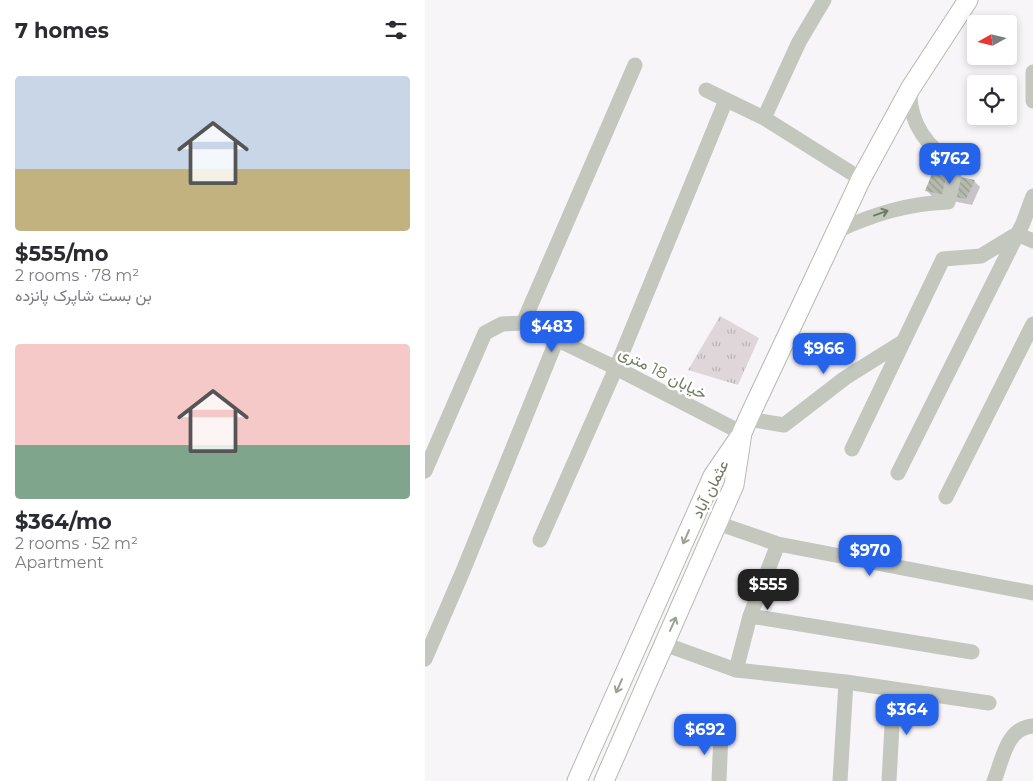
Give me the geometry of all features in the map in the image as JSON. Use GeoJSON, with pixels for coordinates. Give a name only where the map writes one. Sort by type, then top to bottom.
{"type":"FeatureCollection","features":[{"type":"Feature","properties":{"kind":"main road"},"geometry":{"type":"LineString","coordinates":[[745,426],[861,179],[910,89],[968,0]]}},
{"type":"Feature","properties":{"kind":"main road","name":"عثمان آباد"},"geometry":{"type":"LineString","coordinates":[[604,781],[734,485],[745,426]]}},
{"type":"Feature","properties":{"kind":"main road","name":"عثمان آباد"},"geometry":{"type":"LineString","coordinates":[[577,781],[713,476],[745,426]]}},
{"type":"Feature","properties":{"kind":"street"},"geometry":{"type":"LineString","coordinates":[[764,118],[799,42],[824,0]]}},
{"type":"Feature","properties":{"kind":"street"},"geometry":{"type":"LineString","coordinates":[[425,471],[485,333],[502,324],[523,323],[635,64]]}},
{"type":"Feature","properties":{"kind":"street"},"geometry":{"type":"LineString","coordinates":[[1033,72],[1033,101]]}},
{"type":"Feature","properties":{"kind":"street"},"geometry":{"type":"LineString","coordinates":[[836,231],[890,210],[927,203],[948,202],[956,167],[935,150],[916,125],[909,101],[910,89]]}},
{"type":"Feature","properties":{"kind":"street"},"geometry":{"type":"LineString","coordinates":[[706,90],[764,118],[861,179]]}},
{"type":"Feature","properties":{"kind":"street"},"geometry":{"type":"LineString","coordinates":[[540,540],[616,368],[726,100]]}},
{"type":"Feature","properties":{"kind":"street"},"geometry":{"type":"LineString","coordinates":[[898,473],[1017,234],[1033,196]]}},
{"type":"Feature","properties":{"kind":"street"},"geometry":{"type":"LineString","coordinates":[[1017,234],[1033,241]]}},
{"type":"Feature","properties":{"kind":"street"},"geometry":{"type":"LineString","coordinates":[[853,448],[943,259],[981,256],[1017,234]]}},
{"type":"Feature","properties":{"kind":"street","name":"خیابان 18 متری"},"geometry":{"type":"LineString","coordinates":[[523,323],[616,368],[745,426],[784,425],[845,378],[904,341]]}},
{"type":"Feature","properties":{"kind":"street"},"geometry":{"type":"LineString","coordinates":[[946,497],[1033,324]]}},
{"type":"Feature","properties":{"kind":"street"},"geometry":{"type":"LineString","coordinates":[[425,658],[463,571],[557,339]]}},
{"type":"Feature","properties":{"kind":"street"},"geometry":{"type":"LineString","coordinates":[[717,523],[778,544],[1033,593]]}},
{"type":"Feature","properties":{"kind":"street"},"geometry":{"type":"LineString","coordinates":[[736,670],[750,616],[778,544]]}},
{"type":"Feature","properties":{"kind":"street"},"geometry":{"type":"LineString","coordinates":[[750,616],[972,652]]}},
{"type":"Feature","properties":{"kind":"street"},"geometry":{"type":"LineString","coordinates":[[664,644],[736,670],[846,682],[989,703]]}},
{"type":"Feature","properties":{"kind":"street"},"geometry":{"type":"LineString","coordinates":[[840,781],[846,682]]}},
{"type":"Feature","properties":{"kind":"street"},"geometry":{"type":"LineString","coordinates":[[893,781],[889,781],[895,689]]}},
{"type":"Feature","properties":{"kind":"street"},"geometry":{"type":"LineString","coordinates":[[995,781],[1011,737],[1019,728],[1033,726]]}},
{"type":"Feature","properties":{"kind":"street"},"geometry":{"type":"LineString","coordinates":[[719,781],[721,733]]}},
{"type":"Feature","properties":{"kind":"green space"},"geometry":{"type":"Polygon","coordinates":[[[720,316],[759,338],[738,385],[688,370],[720,316]]]}},
{"type":"Feature","properties":{"kind":"building"},"geometry":{"type":"Polygon","coordinates":[[[933,171],[975,180],[966,199],[925,191],[933,171]]]}}]}
